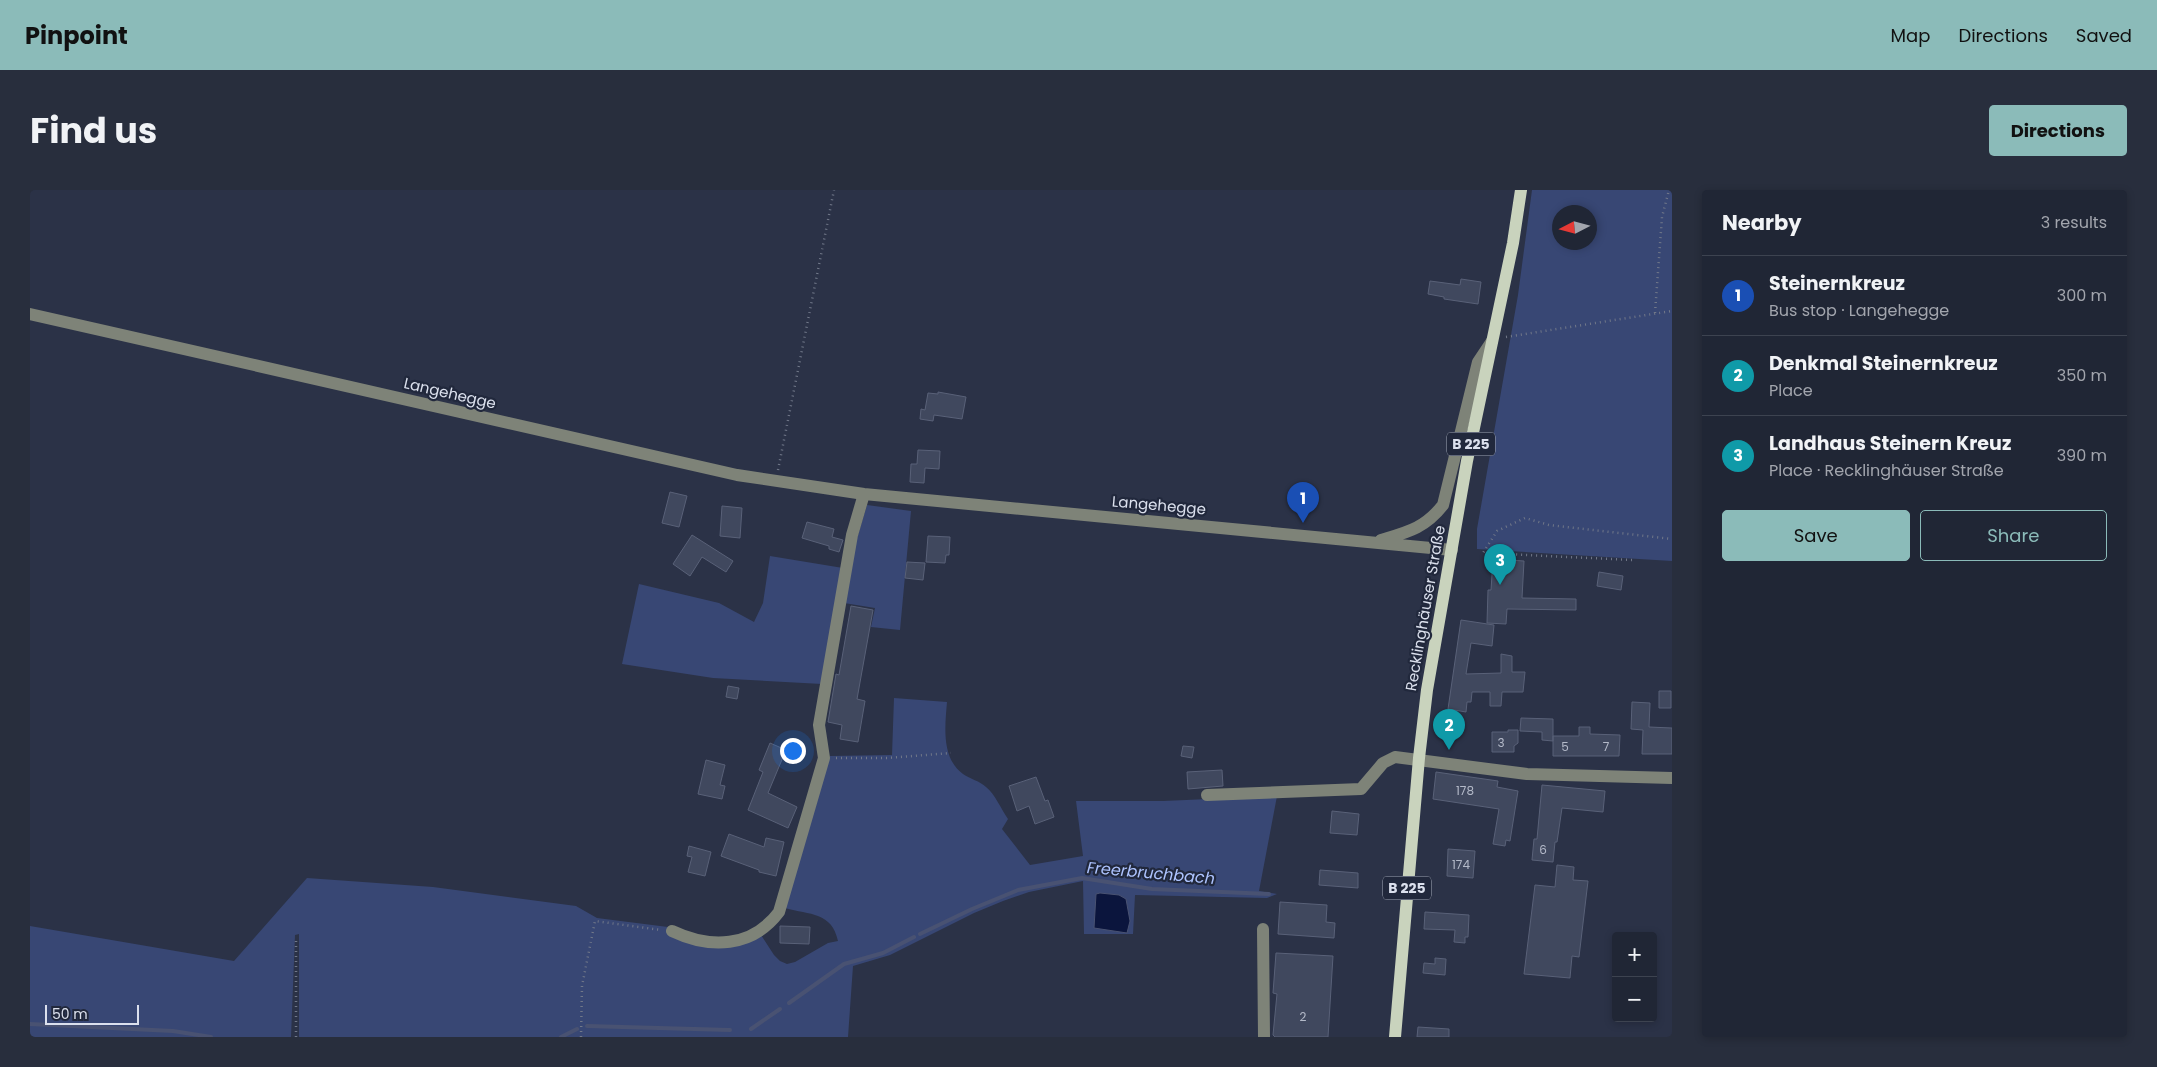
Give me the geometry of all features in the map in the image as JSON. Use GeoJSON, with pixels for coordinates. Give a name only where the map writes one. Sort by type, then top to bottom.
{"type":"FeatureCollection","features":[{"type":"Feature","properties":{"kind":"main road","name":"Recklinghäuser Straße"},"geometry":{"type":"LineString","coordinates":[[1395,1037],[1419,758],[1427,690],[1467,461],[1493,339],[1521,190]]}},
{"type":"Feature","properties":{"kind":"street","name":"Langehegge"},"geometry":{"type":"LineString","coordinates":[[30,314],[737,475],[864,494],[1452,550]]}},
{"type":"Feature","properties":{"kind":"street","name":"B 225"},"geometry":{"type":"LineString","coordinates":[[1374,542],[1411,531],[1433,518],[1442,505],[1478,362],[1493,339]]}},
{"type":"Feature","properties":{"kind":"street"},"geometry":{"type":"LineString","coordinates":[[672,931],[689,939],[716,943],[748,937],[769,925],[779,912],[824,758],[819,725],[852,535],[864,494]]}},
{"type":"Feature","properties":{"kind":"street"},"geometry":{"type":"LineString","coordinates":[[1207,795],[1361,789],[1383,762],[1395,756],[1527,774],[1672,778]]}},
{"type":"Feature","properties":{"kind":"street"},"geometry":{"type":"LineString","coordinates":[[1262,929],[1264,1037]]}},
{"type":"Feature","properties":{"kind":"path"},"geometry":{"type":"LineString","coordinates":[[776,481],[834,190]]}},
{"type":"Feature","properties":{"kind":"path"},"geometry":{"type":"LineString","coordinates":[[1655,313],[1662,217],[1668,190]]}},
{"type":"Feature","properties":{"kind":"path"},"geometry":{"type":"LineString","coordinates":[[1493,339],[1672,311]]}},
{"type":"Feature","properties":{"kind":"path"},"geometry":{"type":"LineString","coordinates":[[1632,560],[1483,553],[1497,531],[1525,518],[1549,525],[1672,539]]}},
{"type":"Feature","properties":{"kind":"path"},"geometry":{"type":"LineString","coordinates":[[824,758],[888,758],[951,753]]}},
{"type":"Feature","properties":{"kind":"path"},"geometry":{"type":"LineString","coordinates":[[581,1037],[582,986],[595,921],[672,931]]}},
{"type":"Feature","properties":{"kind":"path"},"geometry":{"type":"LineString","coordinates":[[296,939],[296,1037]]}},
{"type":"Feature","properties":{"kind":"shaded area"},"geometry":{"type":"Polygon","coordinates":[[[1532,190],[1672,190],[1672,561],[1477,549],[1477,529],[1518,295],[1532,190]]]}},
{"type":"Feature","properties":{"kind":"shaded area"},"geometry":{"type":"Polygon","coordinates":[[[867,505],[911,511],[900,630],[871,627],[875,608],[844,603],[854,548],[867,505]]]}},
{"type":"Feature","properties":{"kind":"shaded area"},"geometry":{"type":"Polygon","coordinates":[[[770,556],[843,568],[822,684],[713,678],[622,664],[639,584],[719,603],[754,622],[763,603],[770,556]]]}},
{"type":"Feature","properties":{"kind":"shaded area"},"geometry":{"type":"Polygon","coordinates":[[[894,698],[947,702],[945,731],[951,759],[963,774],[984,785],[992,794],[1008,819],[1002,829],[1030,865],[1083,856],[1076,801],[1163,801],[1277,796],[1259,891],[1277,894],[1267,898],[1135,895],[1133,934],[1084,934],[1083,881],[1029,892],[974,913],[890,955],[853,966],[848,1037],[299,1037],[299,934],[295,935],[291,1037],[30,1037],[30,926],[234,961],[307,878],[433,887],[576,906],[597,918],[668,927],[682,939],[761,935],[780,961],[787,964],[795,962],[828,943],[838,941],[831,925],[819,916],[785,908],[830,756],[892,755],[894,698]]]}},
{"type":"Feature","properties":{"kind":"shaded area"},"geometry":{"type":"Polygon","coordinates":[[[1096,894],[1119,895],[1126,899],[1130,921],[1127,933],[1094,928],[1096,894]]]}},
{"type":"Feature","properties":{"kind":"building"},"geometry":{"type":"Polygon","coordinates":[[[1461,279],[1481,282],[1478,304],[1444,299],[1444,297],[1428,294],[1430,281],[1460,285],[1461,279]]]}},
{"type":"Feature","properties":{"kind":"building"},"geometry":{"type":"Polygon","coordinates":[[[938,392],[966,397],[962,419],[934,415],[933,421],[920,419],[921,409],[925,410],[928,393],[938,394],[938,392]]]}},
{"type":"Feature","properties":{"kind":"building"},"geometry":{"type":"Polygon","coordinates":[[[918,450],[940,451],[939,469],[925,468],[924,483],[910,482],[911,464],[917,464],[918,450]]]}},
{"type":"Feature","properties":{"kind":"building"},"geometry":{"type":"Polygon","coordinates":[[[670,492],[687,496],[679,527],[662,523],[670,492]]]}},
{"type":"Feature","properties":{"kind":"building"},"geometry":{"type":"Polygon","coordinates":[[[722,506],[742,508],[740,538],[720,536],[722,506]]]}},
{"type":"Feature","properties":{"kind":"building"},"geometry":{"type":"Polygon","coordinates":[[[807,522],[834,529],[832,537],[843,540],[839,552],[829,549],[829,546],[802,538],[807,522]]]}},
{"type":"Feature","properties":{"kind":"building"},"geometry":{"type":"Polygon","coordinates":[[[692,535],[733,561],[726,572],[702,557],[690,576],[673,564],[692,535]]]}},
{"type":"Feature","properties":{"kind":"building"},"geometry":{"type":"Polygon","coordinates":[[[928,536],[950,537],[949,555],[946,555],[945,563],[926,562],[928,536]]]}},
{"type":"Feature","properties":{"kind":"building"},"geometry":{"type":"Polygon","coordinates":[[[1493,559],[1524,561],[1522,598],[1576,599],[1576,610],[1507,609],[1506,624],[1487,623],[1488,590],[1491,590],[1493,559]]]}},
{"type":"Feature","properties":{"kind":"building"},"geometry":{"type":"Polygon","coordinates":[[[907,562],[925,563],[923,580],[905,578],[907,562]]]}},
{"type":"Feature","properties":{"kind":"building"},"geometry":{"type":"Polygon","coordinates":[[[1599,572],[1623,576],[1621,590],[1597,586],[1599,572]]]}},
{"type":"Feature","properties":{"kind":"building"},"geometry":{"type":"Polygon","coordinates":[[[851,606],[873,610],[857,699],[865,701],[858,742],[840,739],[842,725],[828,722],[836,674],[839,675],[851,606]]]}},
{"type":"Feature","properties":{"kind":"building"},"geometry":{"type":"Polygon","coordinates":[[[1461,620],[1494,625],[1492,646],[1471,643],[1466,674],[1501,673],[1501,654],[1512,656],[1512,672],[1525,672],[1523,692],[1502,692],[1501,706],[1490,706],[1490,692],[1472,692],[1471,702],[1467,702],[1466,712],[1448,709],[1461,620]]]}},
{"type":"Feature","properties":{"kind":"building"},"geometry":{"type":"Polygon","coordinates":[[[728,686],[739,688],[737,699],[726,697],[728,686]]]}},
{"type":"Feature","properties":{"kind":"building"},"geometry":{"type":"Polygon","coordinates":[[[1659,691],[1671,691],[1671,708],[1659,708],[1659,691]]]}},
{"type":"Feature","properties":{"kind":"building"},"geometry":{"type":"Polygon","coordinates":[[[1632,702],[1650,703],[1649,727],[1672,728],[1672,754],[1642,754],[1643,730],[1631,729],[1632,702]]]}},
{"type":"Feature","properties":{"kind":"building"},"geometry":{"type":"Polygon","coordinates":[[[1521,718],[1553,719],[1553,741],[1542,740],[1542,732],[1520,731],[1521,718]]]}},
{"type":"Feature","properties":{"kind":"building"},"geometry":{"type":"Polygon","coordinates":[[[1579,727],[1590,727],[1590,734],[1620,735],[1619,756],[1553,756],[1553,736],[1579,736],[1579,727]]]}},
{"type":"Feature","properties":{"kind":"building"},"geometry":{"type":"Polygon","coordinates":[[[1508,730],[1518,730],[1518,743],[1514,746],[1514,752],[1492,752],[1492,732],[1508,732],[1508,730]]]}},
{"type":"Feature","properties":{"kind":"building"},"geometry":{"type":"Polygon","coordinates":[[[770,743],[786,750],[768,793],[797,807],[788,828],[748,810],[763,772],[759,770],[770,743]]]}},
{"type":"Feature","properties":{"kind":"building"},"geometry":{"type":"Polygon","coordinates":[[[1183,746],[1194,747],[1192,758],[1181,756],[1183,746]]]}},
{"type":"Feature","properties":{"kind":"building"},"geometry":{"type":"Polygon","coordinates":[[[706,760],[725,765],[720,785],[725,786],[722,799],[698,794],[706,760]]]}},
{"type":"Feature","properties":{"kind":"building"},"geometry":{"type":"Polygon","coordinates":[[[1222,770],[1223,786],[1188,789],[1187,772],[1222,770]]]}},
{"type":"Feature","properties":{"kind":"building"},"geometry":{"type":"Polygon","coordinates":[[[1436,772],[1498,781],[1497,787],[1518,791],[1510,841],[1506,840],[1505,846],[1493,844],[1499,809],[1433,799],[1436,772]]]}},
{"type":"Feature","properties":{"kind":"building"},"geometry":{"type":"Polygon","coordinates":[[[1036,777],[1045,801],[1048,800],[1054,817],[1035,824],[1029,806],[1017,811],[1009,786],[1036,777]]]}},
{"type":"Feature","properties":{"kind":"building"},"geometry":{"type":"Polygon","coordinates":[[[1542,785],[1605,791],[1603,812],[1562,808],[1553,862],[1532,860],[1534,839],[1537,839],[1542,785]]]}},
{"type":"Feature","properties":{"kind":"building"},"geometry":{"type":"Polygon","coordinates":[[[1332,811],[1359,814],[1357,835],[1330,833],[1332,811]]]}},
{"type":"Feature","properties":{"kind":"building"},"geometry":{"type":"Polygon","coordinates":[[[729,834],[764,847],[766,838],[784,842],[776,876],[759,872],[759,870],[721,856],[729,834]]]}},
{"type":"Feature","properties":{"kind":"building"},"geometry":{"type":"Polygon","coordinates":[[[689,846],[711,852],[705,876],[688,872],[692,857],[687,856],[689,846]]]}},
{"type":"Feature","properties":{"kind":"building"},"geometry":{"type":"Polygon","coordinates":[[[1448,849],[1475,851],[1473,878],[1447,876],[1448,849]]]}},
{"type":"Feature","properties":{"kind":"building"},"geometry":{"type":"Polygon","coordinates":[[[1557,865],[1574,867],[1573,880],[1588,881],[1579,957],[1572,956],[1570,978],[1524,974],[1535,885],[1555,887],[1557,865]]]}},
{"type":"Feature","properties":{"kind":"building"},"geometry":{"type":"Polygon","coordinates":[[[1320,870],[1358,873],[1358,888],[1319,885],[1320,870]]]}},
{"type":"Feature","properties":{"kind":"building"},"geometry":{"type":"Polygon","coordinates":[[[1280,902],[1327,905],[1326,922],[1335,923],[1334,938],[1278,934],[1280,902]]]}},
{"type":"Feature","properties":{"kind":"building"},"geometry":{"type":"Polygon","coordinates":[[[1425,912],[1469,915],[1468,937],[1465,937],[1465,943],[1454,942],[1455,930],[1424,929],[1425,912]]]}},
{"type":"Feature","properties":{"kind":"building"},"geometry":{"type":"Polygon","coordinates":[[[780,926],[810,927],[809,944],[780,943],[780,926]]]}},
{"type":"Feature","properties":{"kind":"building"},"geometry":{"type":"Polygon","coordinates":[[[1276,953],[1333,956],[1328,1037],[1275,1037],[1273,1035],[1277,994],[1273,993],[1276,953]]]}},
{"type":"Feature","properties":{"kind":"building"},"geometry":{"type":"Polygon","coordinates":[[[1435,958],[1446,959],[1445,975],[1423,973],[1424,963],[1435,964],[1435,958]]]}},
{"type":"Feature","properties":{"kind":"building"},"geometry":{"type":"Polygon","coordinates":[[[1418,1027],[1449,1029],[1449,1037],[1417,1037],[1418,1027]]]}},
{"type":"Feature","properties":{"kind":"waterway","name":"Freerbruchbach"},"geometry":{"type":"LineString","coordinates":[[920,934],[972,909],[1018,890],[1082,878],[1152,889],[1269,894]]}},
{"type":"Feature","properties":{"kind":"waterway","name":"Freerbruchbach"},"geometry":{"type":"LineString","coordinates":[[789,1003],[844,964],[883,953],[914,937]]}},
{"type":"Feature","properties":{"kind":"waterway","name":"Freerbruchbach"},"geometry":{"type":"LineString","coordinates":[[751,1029],[780,1009]]}},
{"type":"Feature","properties":{"kind":"waterway","name":"Freerbruchbach"},"geometry":{"type":"LineString","coordinates":[[30,1024],[173,1031],[211,1037]]}},
{"type":"Feature","properties":{"kind":"waterway","name":"Freerbruchbach"},"geometry":{"type":"LineString","coordinates":[[587,1026],[730,1030]]}},
{"type":"Feature","properties":{"kind":"waterway","name":"Freerbruchbach"},"geometry":{"type":"LineString","coordinates":[[561,1037],[577,1029]]}},
{"type":"Feature","properties":{"kind":"place","name":"Steinernkreuz"},"geometry":{"type":"Point","coordinates":[1303,523]}},
{"type":"Feature","properties":{"kind":"place","name":"Landhaus Steinern Kreuz"},"geometry":{"type":"Point","coordinates":[1500,585]}},
{"type":"Feature","properties":{"kind":"place","name":"Denkmal Steinernkreuz"},"geometry":{"type":"Point","coordinates":[1449,750]}}]}
